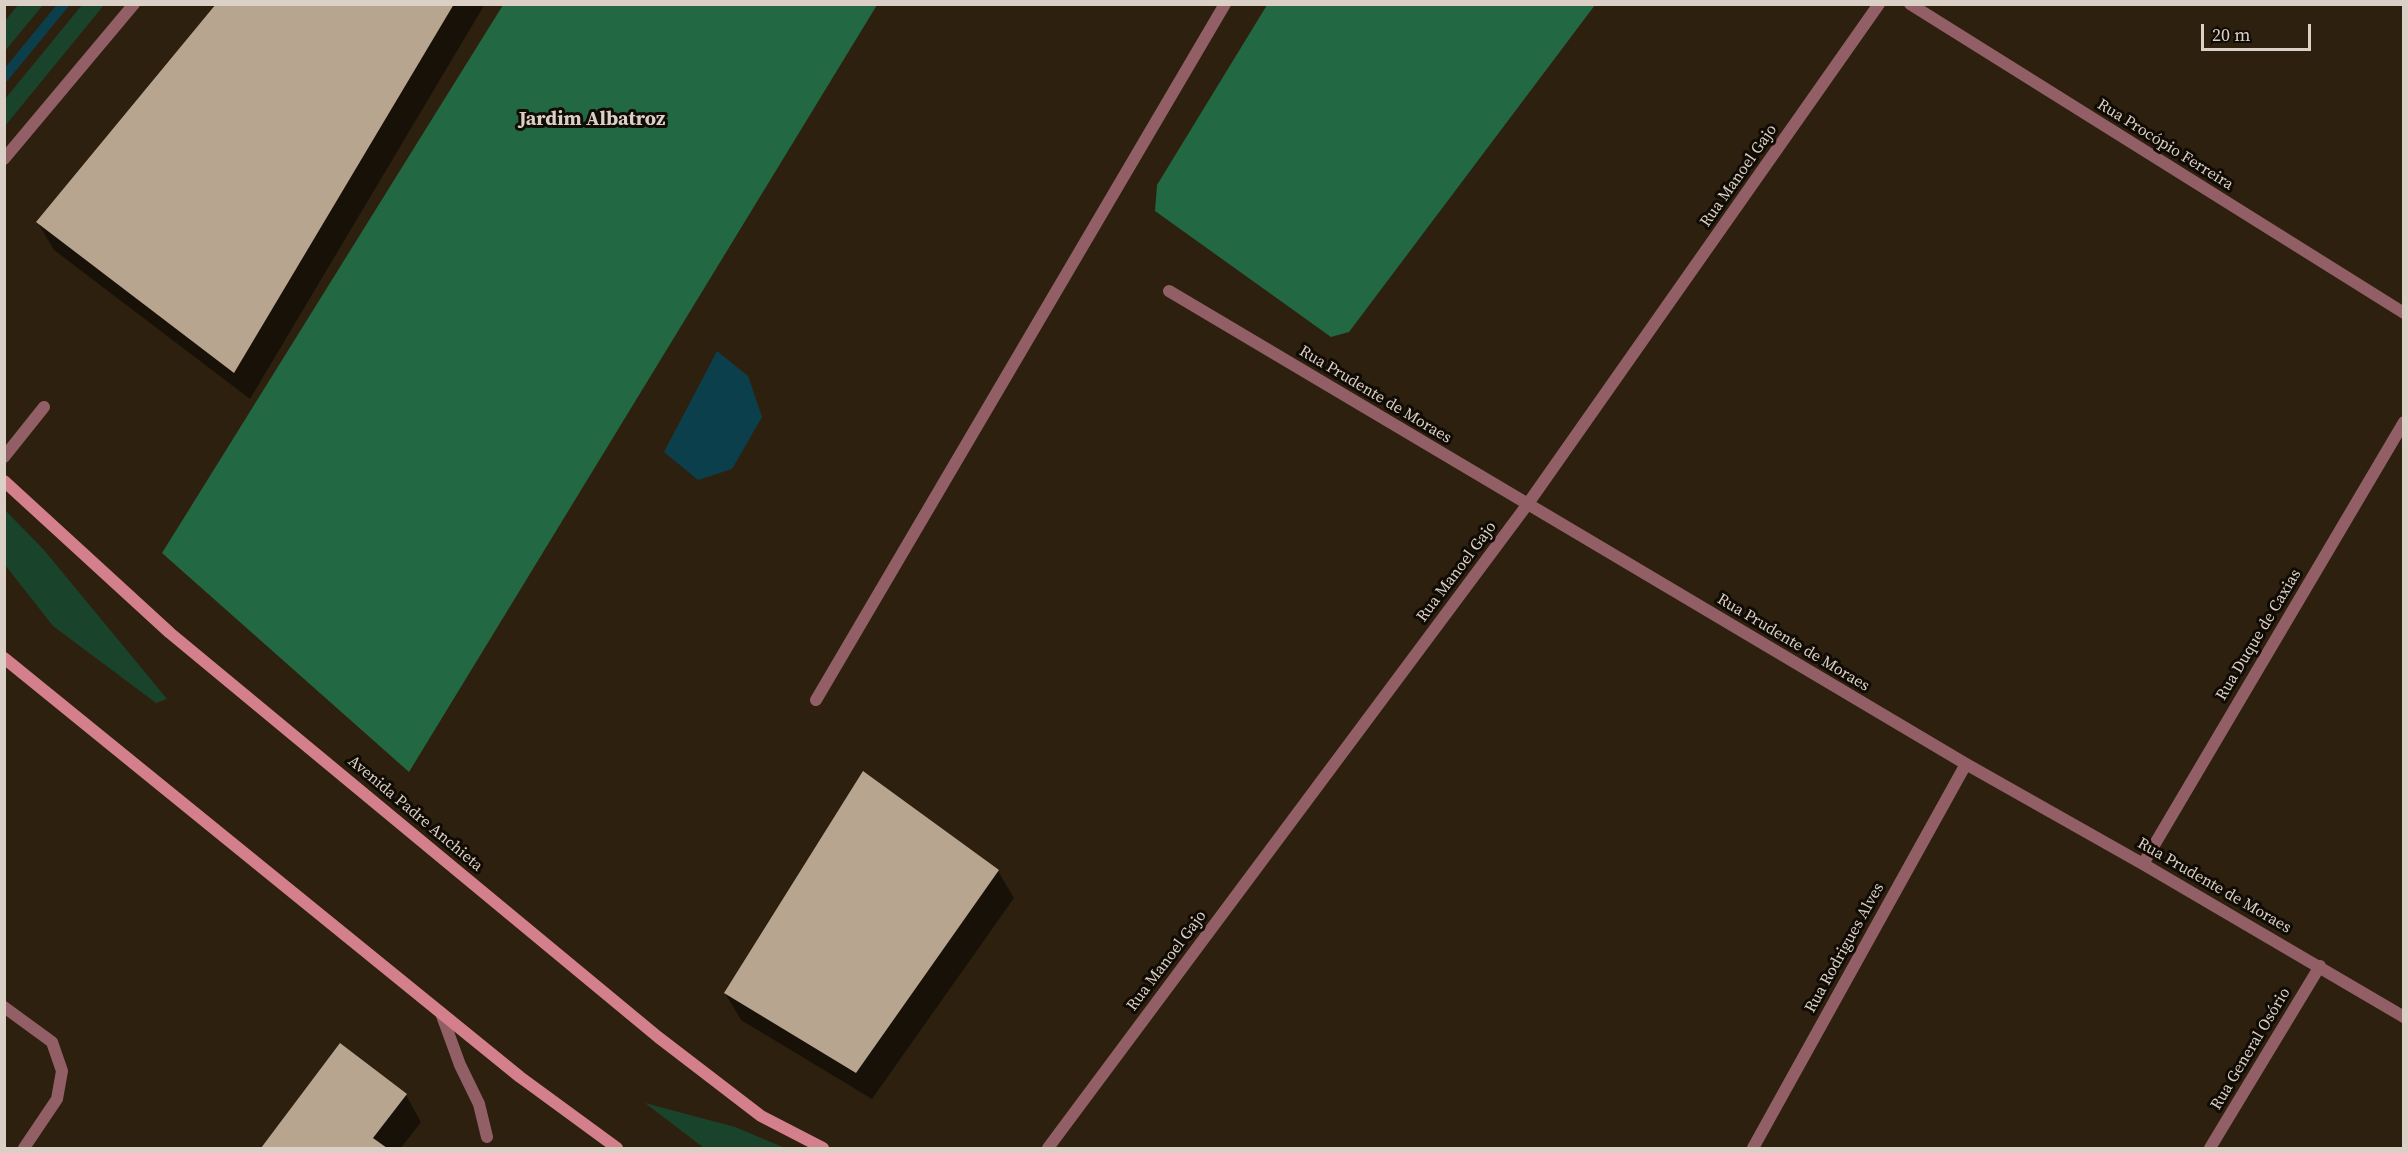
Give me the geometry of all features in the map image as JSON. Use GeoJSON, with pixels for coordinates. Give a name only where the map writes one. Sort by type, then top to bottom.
{"type":"FeatureCollection","features":[{"type":"Feature","properties":{"kind":"main road","name":"Avenida Padre Anchieta"},"geometry":{"type":"LineString","coordinates":[[4,481],[170,633],[658,1037],[761,1116],[823,1149]]}},
{"type":"Feature","properties":{"kind":"main road"},"geometry":{"type":"LineString","coordinates":[[4,658],[520,1077],[617,1149]]}},
{"type":"Feature","properties":{"kind":"street"},"geometry":{"type":"LineString","coordinates":[[4,159],[134,4]]}},
{"type":"Feature","properties":{"kind":"street"},"geometry":{"type":"LineString","coordinates":[[816,700],[1225,4]]}},
{"type":"Feature","properties":{"kind":"street","name":"Rua Manoel Gajo"},"geometry":{"type":"LineString","coordinates":[[1048,1149],[1527,505],[1879,4]]}},
{"type":"Feature","properties":{"kind":"street","name":"Rua Procópio Ferreira"},"geometry":{"type":"LineString","coordinates":[[1910,4],[2403,313]]}},
{"type":"Feature","properties":{"kind":"street","name":"Rua Prudente de Moraes"},"geometry":{"type":"LineString","coordinates":[[1169,291],[1966,764],[2320,966],[2403,1017]]}},
{"type":"Feature","properties":{"kind":"street"},"geometry":{"type":"LineString","coordinates":[[4,457],[44,407]]}},
{"type":"Feature","properties":{"kind":"street","name":"Rua Duque de Caxias"},"geometry":{"type":"LineString","coordinates":[[2143,864],[2403,422]]}},
{"type":"Feature","properties":{"kind":"street","name":"Rua Rodrigues Alves"},"geometry":{"type":"LineString","coordinates":[[1753,1149],[1966,764]]}},
{"type":"Feature","properties":{"kind":"street","name":"Rua General Osório"},"geometry":{"type":"LineString","coordinates":[[2210,1149],[2320,966]]}},
{"type":"Feature","properties":{"kind":"street"},"geometry":{"type":"LineString","coordinates":[[4,1007],[52,1042],[62,1071],[57,1099],[24,1149]]}},
{"type":"Feature","properties":{"kind":"street"},"geometry":{"type":"LineString","coordinates":[[441,1013],[460,1065],[479,1104],[487,1137]]}},
{"type":"Feature","properties":{"kind":"green space"},"geometry":{"type":"Polygon","coordinates":[[[18,5],[43,5],[5,51],[5,21],[18,5]]]}},
{"type":"Feature","properties":{"kind":"green space"},"geometry":{"type":"Polygon","coordinates":[[[82,5],[104,5],[5,126],[5,99],[82,5]]]}},
{"type":"Feature","properties":{"kind":"green space"},"geometry":{"type":"Polygon","coordinates":[[[503,5],[877,5],[409,772],[162,553],[503,5]]]}},
{"type":"Feature","properties":{"kind":"green space"},"geometry":{"type":"Polygon","coordinates":[[[1267,5],[1595,5],[1349,332],[1331,337],[1155,211],[1157,185],[1267,5]]]}},
{"type":"Feature","properties":{"kind":"green space"},"geometry":{"type":"Polygon","coordinates":[[[5,510],[44,550],[167,699],[156,703],[53,626],[5,565],[5,510]]]}},
{"type":"Feature","properties":{"kind":"green space"},"geometry":{"type":"Polygon","coordinates":[[[645,1103],[735,1127],[785,1148],[704,1148],[645,1103]]]}},
{"type":"Feature","properties":{"kind":"water"},"geometry":{"type":"Polygon","coordinates":[[[717,351],[748,376],[762,417],[732,469],[698,480],[664,452],[717,351]]]}},
{"type":"Feature","properties":{"kind":"building"},"geometry":{"type":"Polygon","coordinates":[[[216,4],[454,4],[234,373],[36,222],[216,4]]]}},
{"type":"Feature","properties":{"kind":"building"},"geometry":{"type":"Polygon","coordinates":[[[863,771],[999,870],[856,1073],[724,993],[863,771]]]}},
{"type":"Feature","properties":{"kind":"building"},"geometry":{"type":"Polygon","coordinates":[[[340,1043],[407,1094],[373,1138],[387,1148],[261,1148],[340,1043]]]}},
{"type":"Feature","properties":{"kind":"waterway"},"geometry":{"type":"LineString","coordinates":[[4,77],[64,4]]}},
{"type":"Feature","properties":{"kind":"district","name":"Jardim Albatroz"},"geometry":{"type":"Point","coordinates":[592,120]}}]}
